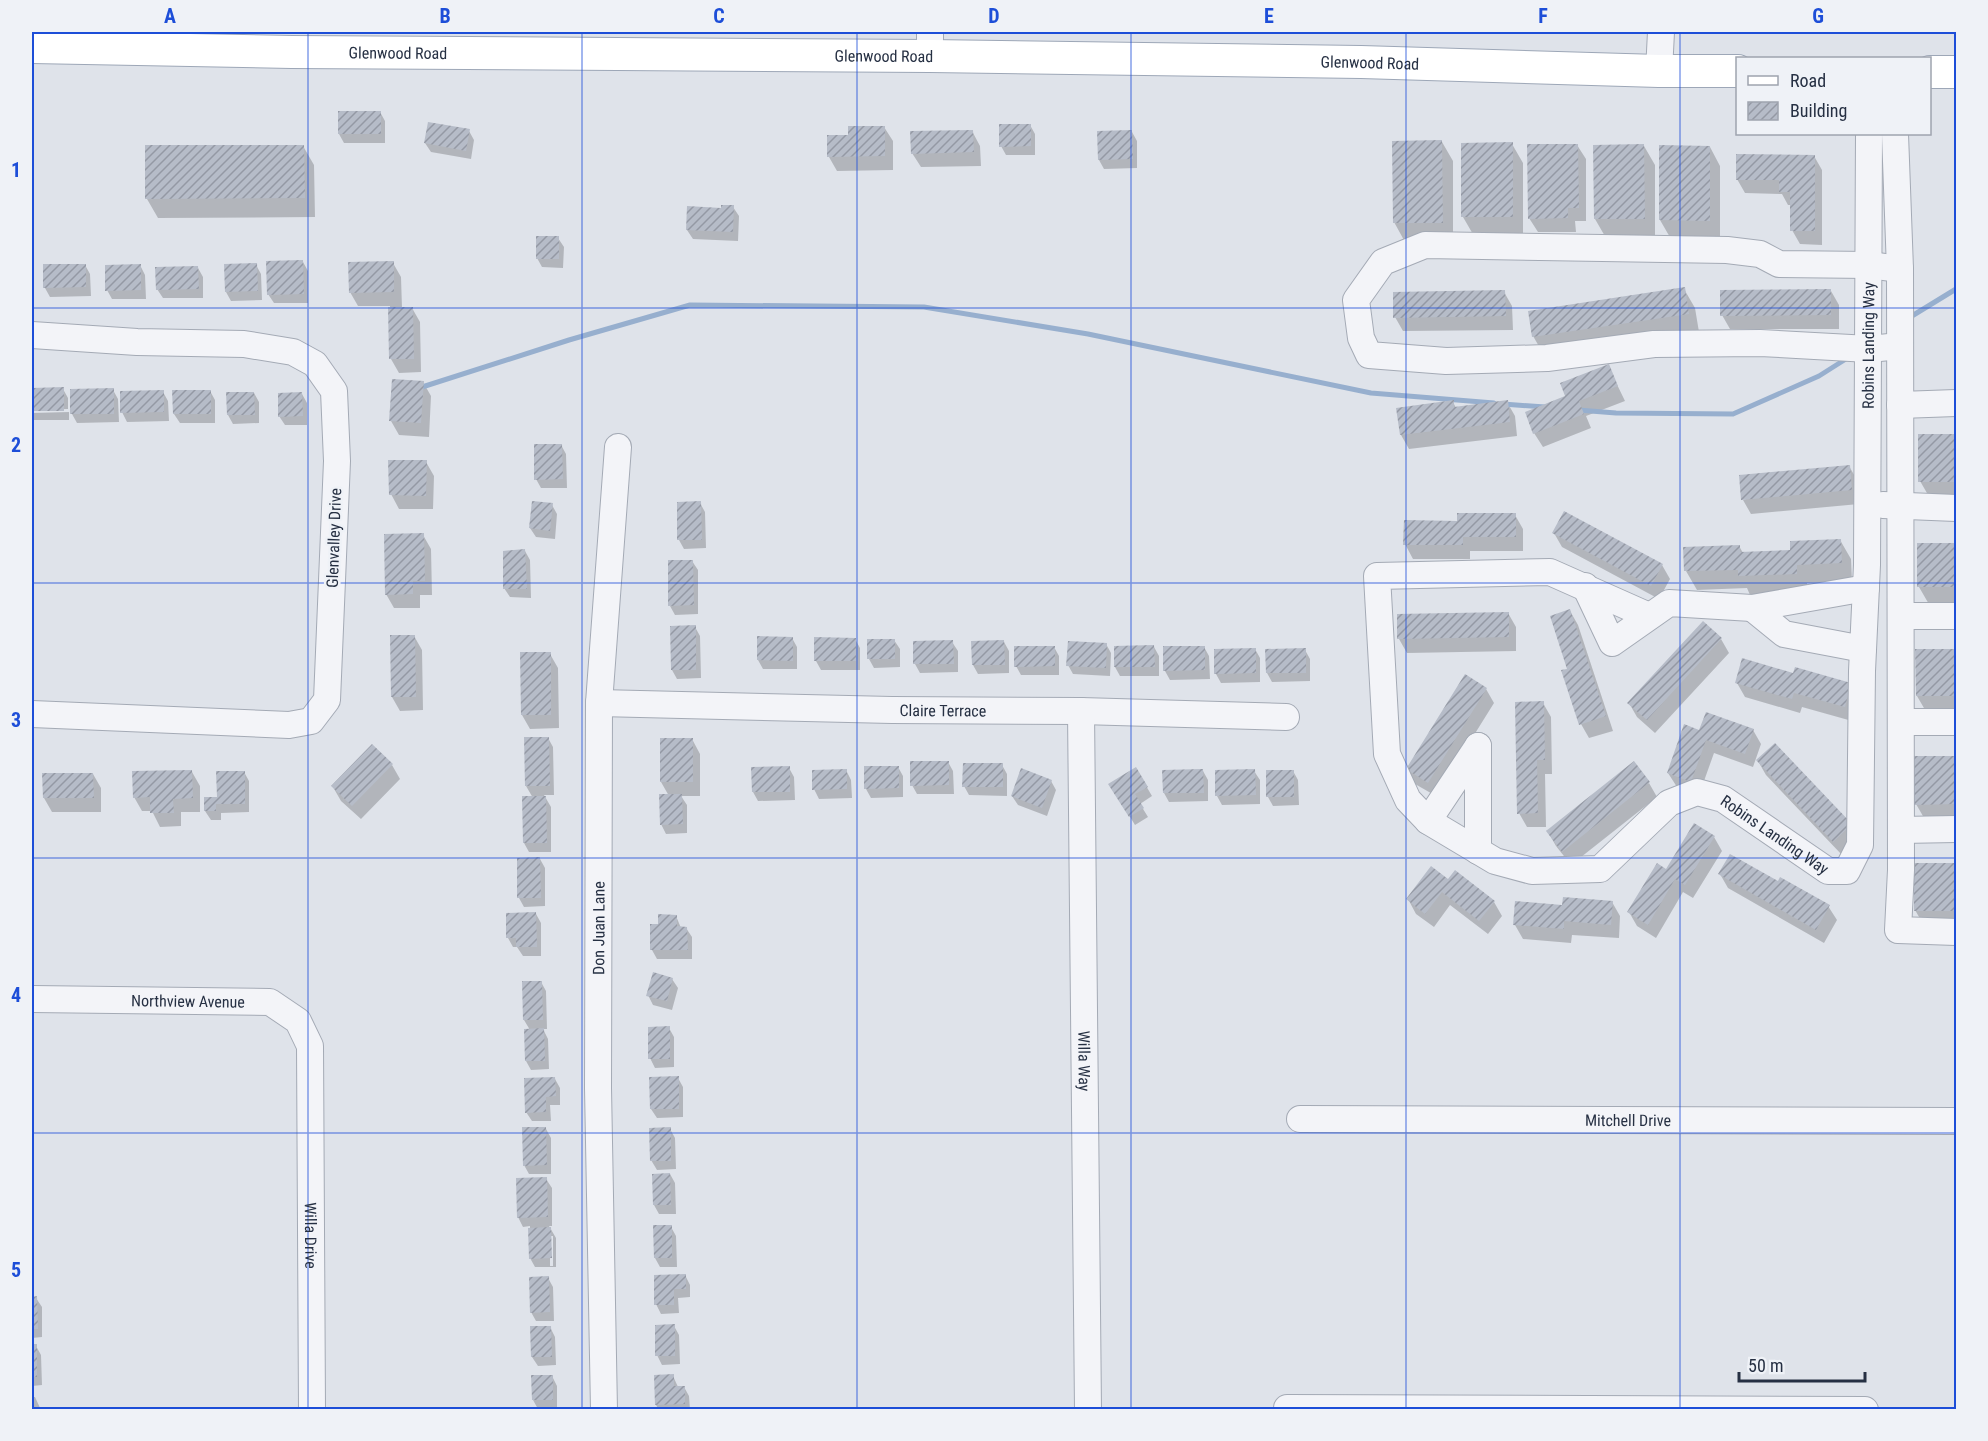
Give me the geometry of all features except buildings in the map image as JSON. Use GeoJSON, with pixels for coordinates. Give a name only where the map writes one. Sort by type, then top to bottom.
{"type":"FeatureCollection","features":[{"type":"Feature","properties":{"kind":"main road","name":"Glenwood Road"},"geometry":{"type":"LineString","coordinates":[[32,47],[292,42],[930,44],[1360,62],[1659,71],[1736,71]]}},
{"type":"Feature","properties":{"kind":"main road"},"geometry":{"type":"LineString","coordinates":[[1931,72],[1956,72]]}},
{"type":"Feature","properties":{"kind":"street"},"geometry":{"type":"LineString","coordinates":[[1659,71],[1661,32]]}},
{"type":"Feature","properties":{"kind":"street","name":"Robins Landing Way"},"geometry":{"type":"LineString","coordinates":[[1585,586],[1550,572],[1377,576],[1387,754],[1408,800],[1428,822],[1495,861],[1532,871],[1600,869],[1669,803],[1697,792],[1723,799],[1828,871],[1847,871],[1860,845],[1868,504],[1869,135]]}},
{"type":"Feature","properties":{"kind":"street","name":"Robins Landing Way"},"geometry":{"type":"LineString","coordinates":[[1896,135],[1901,417],[1901,830],[1898,930],[1956,932]]}},
{"type":"Feature","properties":{"kind":"street","name":"Robins Landing Way"},"geometry":{"type":"LineString","coordinates":[[1869,349],[1760,343],[1689,343],[1654,344],[1547,358],[1446,361],[1369,355],[1361,338],[1356,300],[1383,262],[1425,245],[1727,250],[1760,254],[1779,264],[1869,265],[1900,269]]}},
{"type":"Feature","properties":{"kind":"street","name":"Glenvalley Drive"},"geometry":{"type":"LineString","coordinates":[[32,335],[137,342],[244,344],[293,352],[315,364],[334,391],[337,461],[327,700],[311,721],[289,725],[32,714]]}},
{"type":"Feature","properties":{"kind":"street"},"geometry":{"type":"LineString","coordinates":[[1869,349],[1900,346]]}},
{"type":"Feature","properties":{"kind":"street"},"geometry":{"type":"LineString","coordinates":[[1868,429],[1901,417],[1956,403]]}},
{"type":"Feature","properties":{"kind":"street","name":"Don Juan Lane"},"geometry":{"type":"LineString","coordinates":[[604,1410],[598,1088],[599,703],[618,447]]}},
{"type":"Feature","properties":{"kind":"street"},"geometry":{"type":"LineString","coordinates":[[1868,504],[1956,508]]}},
{"type":"Feature","properties":{"kind":"street"},"geometry":{"type":"LineString","coordinates":[[1585,586],[1612,643],[1669,603],[1752,608],[1901,566]]}},
{"type":"Feature","properties":{"kind":"street"},"geometry":{"type":"LineString","coordinates":[[1585,586],[1649,616]]}},
{"type":"Feature","properties":{"kind":"street"},"geometry":{"type":"LineString","coordinates":[[1752,608],[1784,634],[1863,649]]}},
{"type":"Feature","properties":{"kind":"street"},"geometry":{"type":"LineString","coordinates":[[1901,616],[1956,616]]}},
{"type":"Feature","properties":{"kind":"street","name":"Claire Terrace"},"geometry":{"type":"LineString","coordinates":[[599,703],[892,710],[1081,711],[1286,717]]}},
{"type":"Feature","properties":{"kind":"street","name":"Willa Way"},"geometry":{"type":"LineString","coordinates":[[1081,711],[1088,1410]]}},
{"type":"Feature","properties":{"kind":"street"},"geometry":{"type":"LineString","coordinates":[[1901,722],[1956,722]]}},
{"type":"Feature","properties":{"kind":"street"},"geometry":{"type":"LineString","coordinates":[[1428,822],[1478,746],[1478,851]]}},
{"type":"Feature","properties":{"kind":"street"},"geometry":{"type":"LineString","coordinates":[[1901,830],[1956,830]]}},
{"type":"Feature","properties":{"kind":"street","name":"Northview Avenue"},"geometry":{"type":"LineString","coordinates":[[32,999],[270,1002],[298,1021],[310,1046],[310,1060]]}},
{"type":"Feature","properties":{"kind":"street","name":"Willa Drive"},"geometry":{"type":"LineString","coordinates":[[310,1060],[312,1410]]}},
{"type":"Feature","properties":{"kind":"street","name":"Mitchell Drive"},"geometry":{"type":"LineString","coordinates":[[1300,1119],[1956,1121]]}},
{"type":"Feature","properties":{"kind":"street"},"geometry":{"type":"LineString","coordinates":[[1287,1408],[1865,1410]]}},
{"type":"Feature","properties":{"kind":"waterway"},"geometry":{"type":"LineString","coordinates":[[1907,319],[1956,289]]}},
{"type":"Feature","properties":{"kind":"waterway"},"geometry":{"type":"LineString","coordinates":[[419,388],[569,340],[690,305],[924,307],[1088,334],[1371,393],[1494,403]]}},
{"type":"Feature","properties":{"kind":"waterway"},"geometry":{"type":"LineString","coordinates":[[1578,410],[1616,413],[1733,414],[1819,376],[1849,357]]}},
{"type":"Feature","properties":{"kind":"waterway"},"geometry":{"type":"LineString","coordinates":[[1503,404],[1545,407]]}}]}
